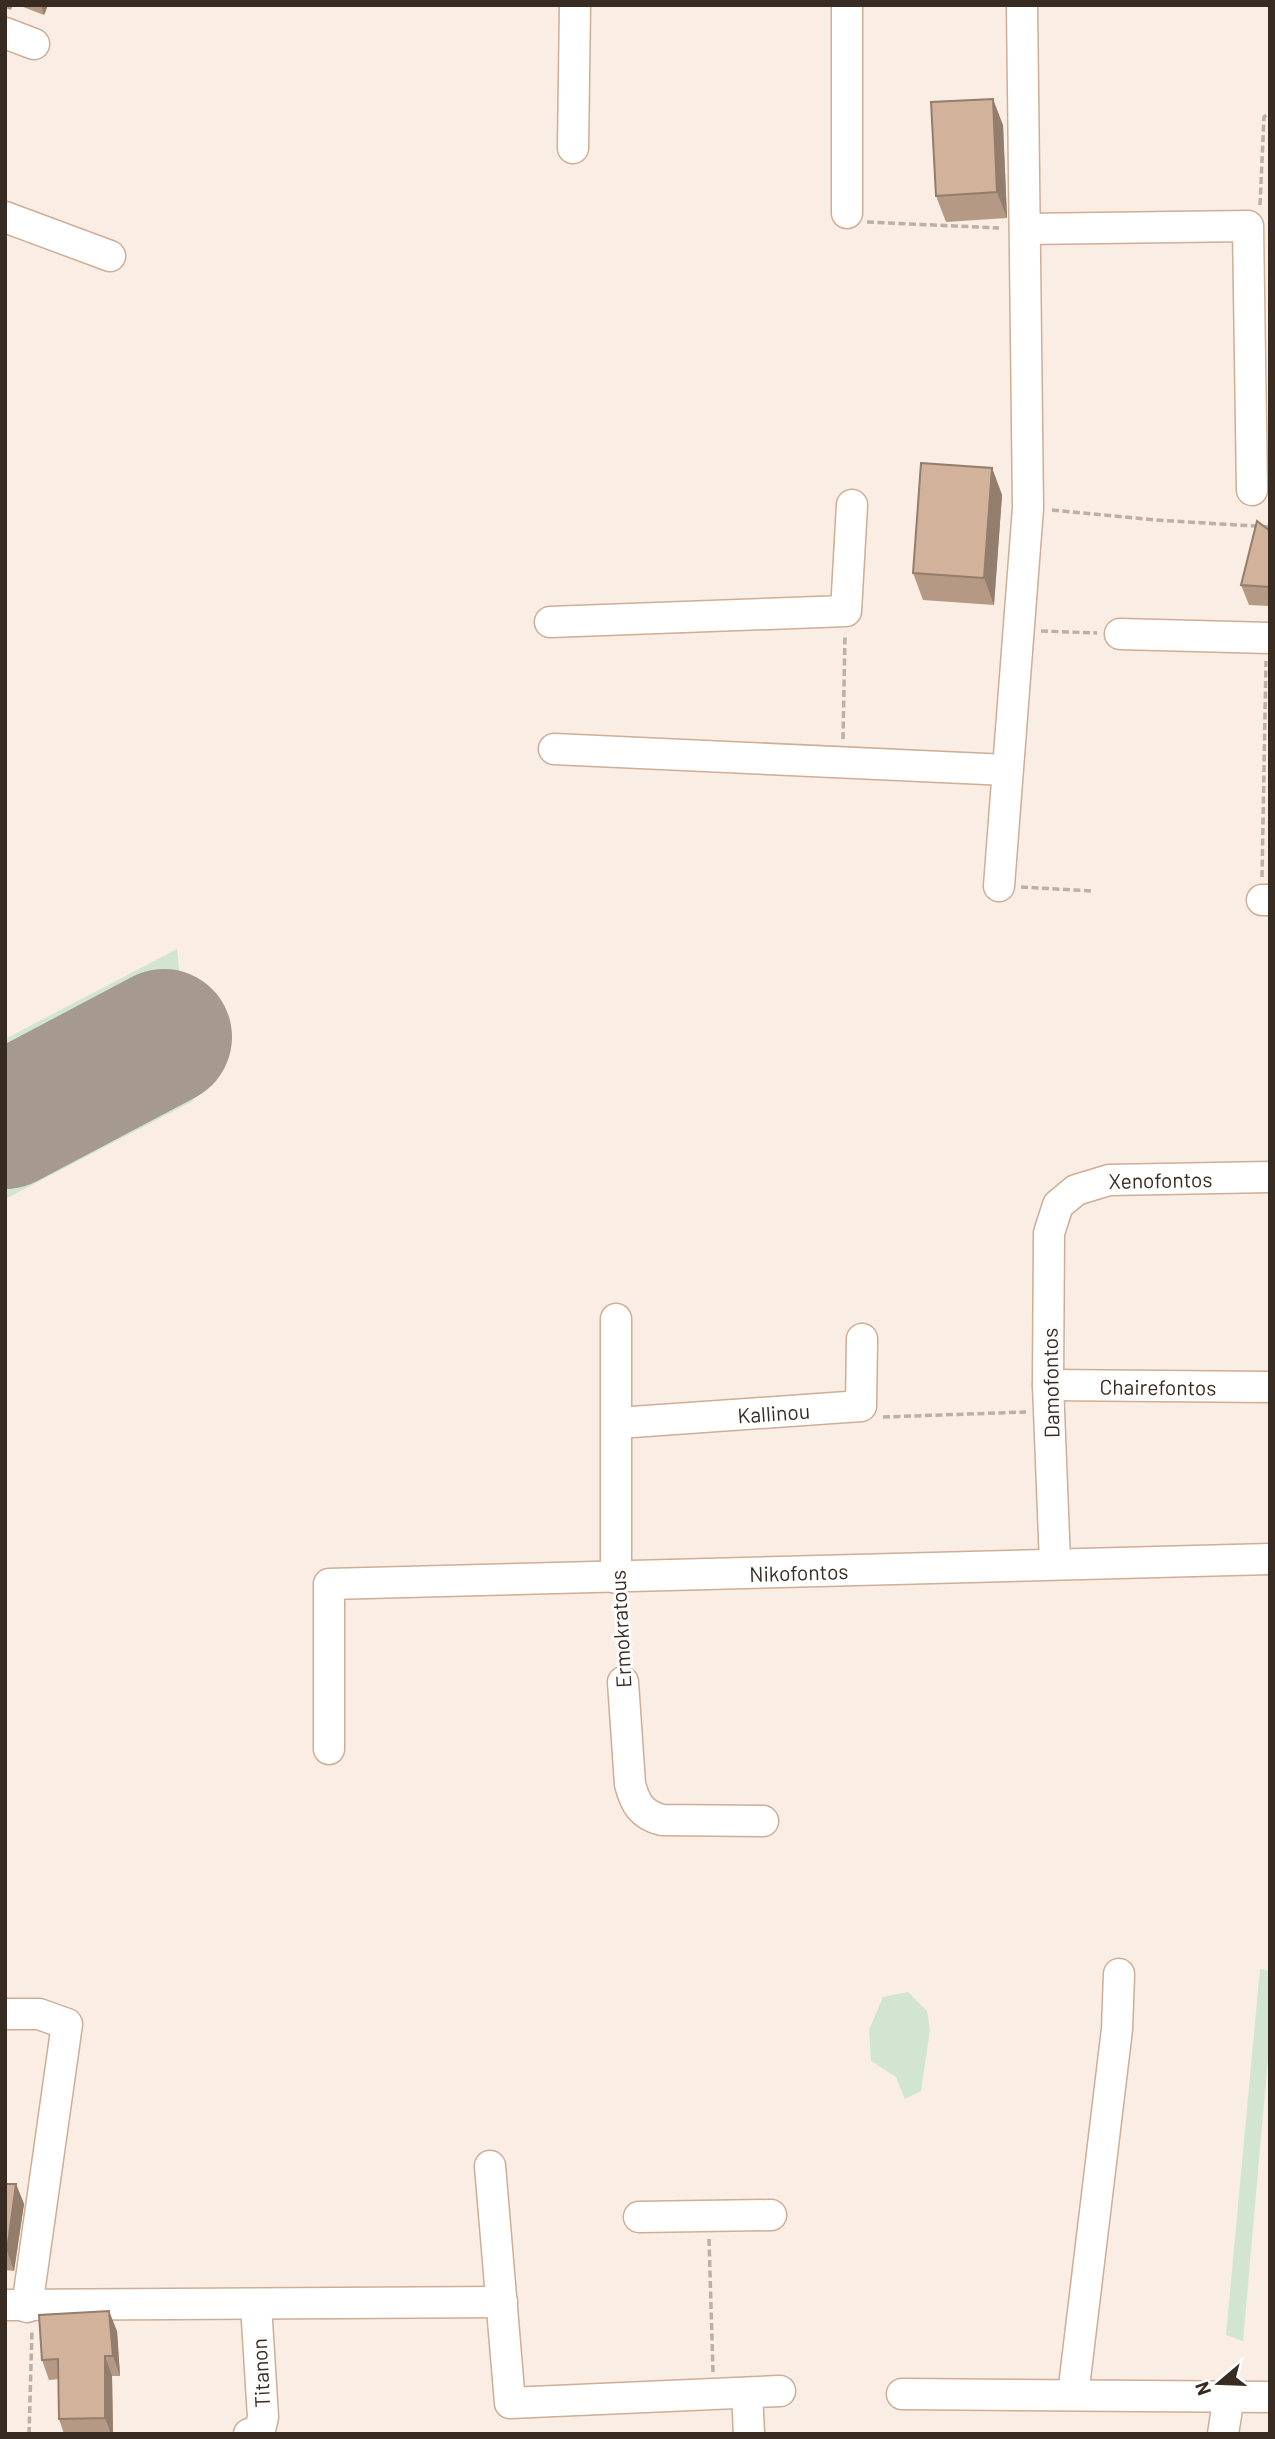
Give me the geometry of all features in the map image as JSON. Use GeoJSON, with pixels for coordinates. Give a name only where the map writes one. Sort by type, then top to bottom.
{"type":"FeatureCollection","features":[{"type":"Feature","properties":{"kind":"street"},"geometry":{"type":"LineString","coordinates":[[573,148],[575,5]]}},
{"type":"Feature","properties":{"kind":"street"},"geometry":{"type":"LineString","coordinates":[[847,5],[847,213]]}},
{"type":"Feature","properties":{"kind":"street"},"geometry":{"type":"LineString","coordinates":[[999,886],[1028,508],[1022,5]]}},
{"type":"Feature","properties":{"kind":"street"},"geometry":{"type":"LineString","coordinates":[[5,33],[34,44]]}},
{"type":"Feature","properties":{"kind":"street"},"geometry":{"type":"LineString","coordinates":[[5,217],[110,256]]}},
{"type":"Feature","properties":{"kind":"street"},"geometry":{"type":"LineString","coordinates":[[1026,229],[1248,226],[1252,490]]}},
{"type":"Feature","properties":{"kind":"street"},"geometry":{"type":"LineString","coordinates":[[550,622],[846,611],[852,505]]}},
{"type":"Feature","properties":{"kind":"street"},"geometry":{"type":"LineString","coordinates":[[1120,634],[1268,638]]}},
{"type":"Feature","properties":{"kind":"street"},"geometry":{"type":"LineString","coordinates":[[554,749],[1007,770]]}},
{"type":"Feature","properties":{"kind":"street","name":"Xenofontos"},"geometry":{"type":"LineString","coordinates":[[1058,1205],[1076,1190],[1109,1181],[1270,1177]]}},
{"type":"Feature","properties":{"kind":"street","name":"Damofontos"},"geometry":{"type":"LineString","coordinates":[[1055,1563],[1049,1398],[1049,1233],[1058,1205]]}},
{"type":"Feature","properties":{"kind":"street","name":"Ermokratous"},"geometry":{"type":"LineString","coordinates":[[616,1319],[616,1578]]}},
{"type":"Feature","properties":{"kind":"street"},"geometry":{"type":"LineString","coordinates":[[861,1406],[862,1339]]}},
{"type":"Feature","properties":{"kind":"street","name":"Chairefontos"},"geometry":{"type":"LineString","coordinates":[[1049,1398],[1270,1387]]}},
{"type":"Feature","properties":{"kind":"street","name":"Kallinou"},"geometry":{"type":"LineString","coordinates":[[618,1423],[861,1406]]}},
{"type":"Feature","properties":{"kind":"street","name":"Nikofontos"},"geometry":{"type":"LineString","coordinates":[[329,1749],[329,1584],[1270,1559]]}},
{"type":"Feature","properties":{"kind":"street","name":"Ermokratous"},"geometry":{"type":"LineString","coordinates":[[623,1682],[630,1784],[634,1800],[640,1808],[650,1817],[662,1820],[764,1821]]}},
{"type":"Feature","properties":{"kind":"street"},"geometry":{"type":"LineString","coordinates":[[1073,2395],[1118,2029],[1119,1973]]}},
{"type":"Feature","properties":{"kind":"street"},"geometry":{"type":"LineString","coordinates":[[5,2014],[39,2014],[67,2024],[22,2306],[502,2302]]}},
{"type":"Feature","properties":{"kind":"street"},"geometry":{"type":"LineString","coordinates":[[490,2166],[510,2403],[780,2391]]}},
{"type":"Feature","properties":{"kind":"street"},"geometry":{"type":"LineString","coordinates":[[639,2217],[771,2215]]}},
{"type":"Feature","properties":{"kind":"street","name":"Titanon"},"geometry":{"type":"LineString","coordinates":[[249,2434],[260,2430],[262,2417],[256,2305]]}},
{"type":"Feature","properties":{"kind":"street"},"geometry":{"type":"LineString","coordinates":[[747,2393],[748,2434]]}},
{"type":"Feature","properties":{"kind":"street"},"geometry":{"type":"LineString","coordinates":[[902,2394],[1270,2397]]}},
{"type":"Feature","properties":{"kind":"street"},"geometry":{"type":"LineString","coordinates":[[1223,2434],[1228,2396]]}},
{"type":"Feature","properties":{"kind":"path"},"geometry":{"type":"LineString","coordinates":[[1248,226],[1259,217],[1264,117],[1270,112]]}},
{"type":"Feature","properties":{"kind":"path"},"geometry":{"type":"LineString","coordinates":[[847,213],[869,222],[1026,229]]}},
{"type":"Feature","properties":{"kind":"path"},"geometry":{"type":"LineString","coordinates":[[1028,508],[1270,527]]}},
{"type":"Feature","properties":{"kind":"path"},"geometry":{"type":"LineString","coordinates":[[842,762],[846,611]]}},
{"type":"Feature","properties":{"kind":"path"},"geometry":{"type":"LineString","coordinates":[[1017,630],[1120,634]]}},
{"type":"Feature","properties":{"kind":"path"},"geometry":{"type":"LineString","coordinates":[[1266,900],[1268,638]]}},
{"type":"Feature","properties":{"kind":"path"},"geometry":{"type":"LineString","coordinates":[[999,886],[1093,891]]}},
{"type":"Feature","properties":{"kind":"path"},"geometry":{"type":"LineString","coordinates":[[861,1406],[875,1417],[1049,1398]]}},
{"type":"Feature","properties":{"kind":"path","name":"Ermokratous"},"geometry":{"type":"LineString","coordinates":[[616,1578],[623,1682]]}},
{"type":"Feature","properties":{"kind":"path"},"geometry":{"type":"LineString","coordinates":[[708,2216],[713,2395]]}},
{"type":"Feature","properties":{"kind":"path"},"geometry":{"type":"LineString","coordinates":[[22,2306],[29,2434]]}},
{"type":"Feature","properties":{"kind":"green space"},"geometry":{"type":"Polygon","coordinates":[[[177,949],[193,1101],[5,1199],[5,1158],[183,1065],[173,989],[5,1077],[5,1039],[177,949]]]}},
{"type":"Feature","properties":{"kind":"green space"},"geometry":{"type":"Polygon","coordinates":[[[1260,1969],[1270,1971],[1270,2036],[1243,2341],[1226,2335],[1260,1969]]]}},
{"type":"Feature","properties":{"kind":"green space"},"geometry":{"type":"Polygon","coordinates":[[[908,1992],[927,2011],[930,2030],[921,2091],[905,2099],[896,2077],[871,2061],[869,2030],[883,1997],[908,1992]]]}},
{"type":"Feature","properties":{"kind":"building"},"geometry":{"type":"Polygon","coordinates":[[[993,99],[997,192],[936,196],[931,102],[993,99]]]}},
{"type":"Feature","properties":{"kind":"building"},"geometry":{"type":"Polygon","coordinates":[[[921,463],[992,468],[984,578],[913,573],[921,463]]]}},
{"type":"Feature","properties":{"kind":"building"},"geometry":{"type":"Polygon","coordinates":[[[1257,521],[1270,531],[1270,587],[1241,585],[1257,521]]]}},
{"type":"Feature","properties":{"kind":"building"},"geometry":{"type":"Polygon","coordinates":[[[5,2184],[16,2184],[7,2251],[5,2251],[5,2184]]]}},
{"type":"Feature","properties":{"kind":"building"},"geometry":{"type":"Polygon","coordinates":[[[109,2311],[113,2356],[105,2356],[105,2418],[59,2419],[58,2359],[42,2360],[39,2315],[109,2311]]]}},
{"type":"Feature","properties":{"kind":"runway"},"geometry":{"type":"LineString","coordinates":[[5,1121],[164,1037]]}}]}
